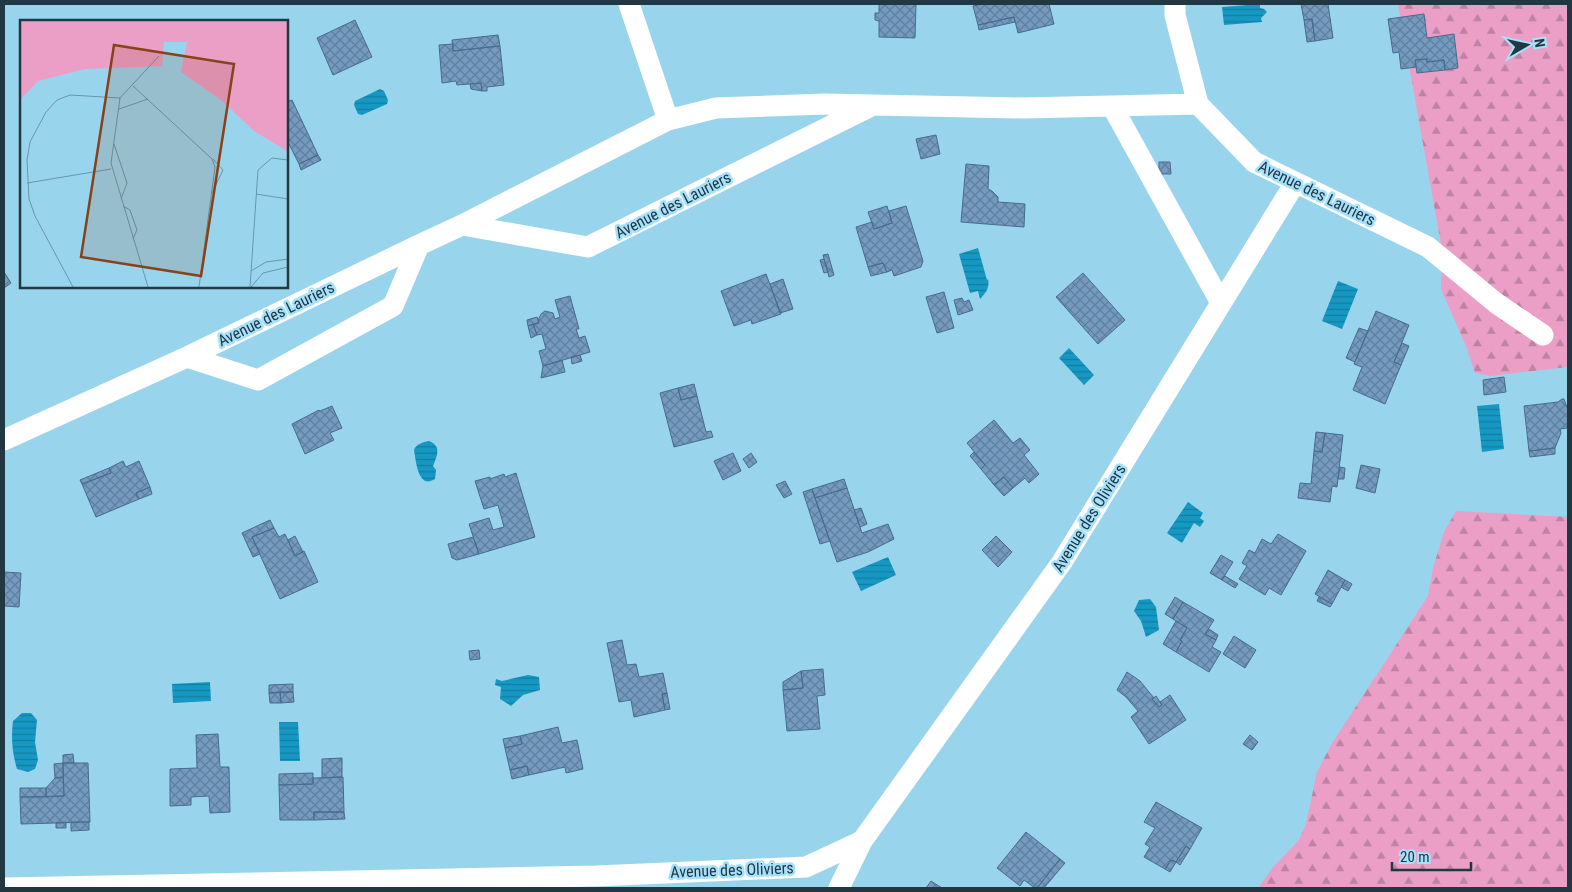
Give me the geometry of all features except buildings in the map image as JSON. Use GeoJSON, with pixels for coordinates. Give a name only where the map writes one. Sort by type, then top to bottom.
{"type":"FeatureCollection","features":[{"type":"Feature","properties":{"kind":"street"},"geometry":{"type":"LineString","coordinates":[[629,4],[668,120]]}},
{"type":"Feature","properties":{"kind":"street"},"geometry":{"type":"LineString","coordinates":[[1175,4],[1175,15],[1198,104]]}},
{"type":"Feature","properties":{"kind":"street","name":"Avenue des Lauriers"},"geometry":{"type":"LineString","coordinates":[[4,440],[187,357],[462,225],[668,120],[716,108],[825,104],[1024,108],[1198,104],[1254,162],[1428,247],[1496,303],[1543,335]]}},
{"type":"Feature","properties":{"kind":"street","name":"Avenue des Lauriers"},"geometry":{"type":"LineString","coordinates":[[462,225],[588,247],[872,105]]}},
{"type":"Feature","properties":{"kind":"street"},"geometry":{"type":"LineString","coordinates":[[1112,106],[1221,303]]}},
{"type":"Feature","properties":{"kind":"street","name":"Avenue des Oliviers"},"geometry":{"type":"LineString","coordinates":[[839,888],[862,840],[1062,562],[1295,183]]}},
{"type":"Feature","properties":{"kind":"street","name":"Avenue des Lauriers"},"geometry":{"type":"LineString","coordinates":[[187,357],[258,380],[393,306],[419,244]]}},
{"type":"Feature","properties":{"kind":"street","name":"Avenue des Oliviers"},"geometry":{"type":"LineString","coordinates":[[4,888],[596,876],[806,867],[862,840]]}},
{"type":"Feature","properties":{"kind":"street","name":"Avenue des Oliviers"},"geometry":{"type":"LineString","coordinates":[[596,876],[626,888]]}},
{"type":"Feature","properties":{"kind":"green space"},"geometry":{"type":"Polygon","coordinates":[[[1398,4],[1568,4],[1568,367],[1490,376],[1475,373],[1466,346],[1441,289],[1444,261],[1398,4]]]}},
{"type":"Feature","properties":{"kind":"green space"},"geometry":{"type":"Polygon","coordinates":[[[1456,511],[1568,517],[1568,888],[1258,888],[1274,866],[1299,840],[1306,824],[1317,772],[1331,745],[1428,596],[1433,568],[1444,532],[1456,511]]]}},
{"type":"Feature","properties":{"kind":"water"},"geometry":{"type":"Polygon","coordinates":[[[1260,4],[1260,8],[1267,12],[1261,18],[1262,22],[1224,25],[1222,7],[1260,4]]]}},
{"type":"Feature","properties":{"kind":"water"},"geometry":{"type":"Polygon","coordinates":[[[380,89],[384,91],[388,100],[387,104],[362,115],[358,114],[354,105],[355,101],[380,89]]]}},
{"type":"Feature","properties":{"kind":"water"},"geometry":{"type":"Polygon","coordinates":[[[978,248],[988,279],[987,290],[980,299],[978,291],[970,293],[959,254],[978,248]]]}},
{"type":"Feature","properties":{"kind":"water"},"geometry":{"type":"Polygon","coordinates":[[[1338,281],[1358,289],[1342,329],[1322,321],[1338,281]]]}},
{"type":"Feature","properties":{"kind":"water"},"geometry":{"type":"Polygon","coordinates":[[[1069,348],[1094,375],[1084,385],[1059,358],[1069,348]]]}},
{"type":"Feature","properties":{"kind":"water"},"geometry":{"type":"Polygon","coordinates":[[[1499,404],[1504,449],[1482,452],[1477,406],[1499,404]]]}},
{"type":"Feature","properties":{"kind":"water"},"geometry":{"type":"Polygon","coordinates":[[[429,441],[437,448],[433,466],[436,470],[435,479],[425,481],[419,473],[414,450],[418,445],[429,441]]]}},
{"type":"Feature","properties":{"kind":"water"},"geometry":{"type":"Polygon","coordinates":[[[1188,502],[1203,513],[1200,518],[1204,521],[1200,527],[1194,523],[1182,543],[1167,533],[1188,502]]]}},
{"type":"Feature","properties":{"kind":"water"},"geometry":{"type":"Polygon","coordinates":[[[888,557],[896,575],[861,591],[852,572],[888,557]]]}},
{"type":"Feature","properties":{"kind":"water"},"geometry":{"type":"Polygon","coordinates":[[[1150,599],[1156,607],[1159,630],[1146,637],[1141,621],[1134,611],[1139,600],[1150,599]]]}},
{"type":"Feature","properties":{"kind":"water"},"geometry":{"type":"Polygon","coordinates":[[[528,675],[539,677],[540,690],[523,695],[511,706],[500,699],[501,687],[495,685],[496,679],[502,681],[528,675]]]}},
{"type":"Feature","properties":{"kind":"water"},"geometry":{"type":"Polygon","coordinates":[[[210,682],[211,701],[173,703],[172,684],[210,682]]]}},
{"type":"Feature","properties":{"kind":"water"},"geometry":{"type":"Polygon","coordinates":[[[22,713],[31,713],[37,720],[35,742],[38,760],[35,769],[28,772],[17,769],[12,745],[13,721],[22,713]]]}},
{"type":"Feature","properties":{"kind":"water"},"geometry":{"type":"Polygon","coordinates":[[[279,722],[298,722],[300,761],[280,761],[279,722]]]}}]}
